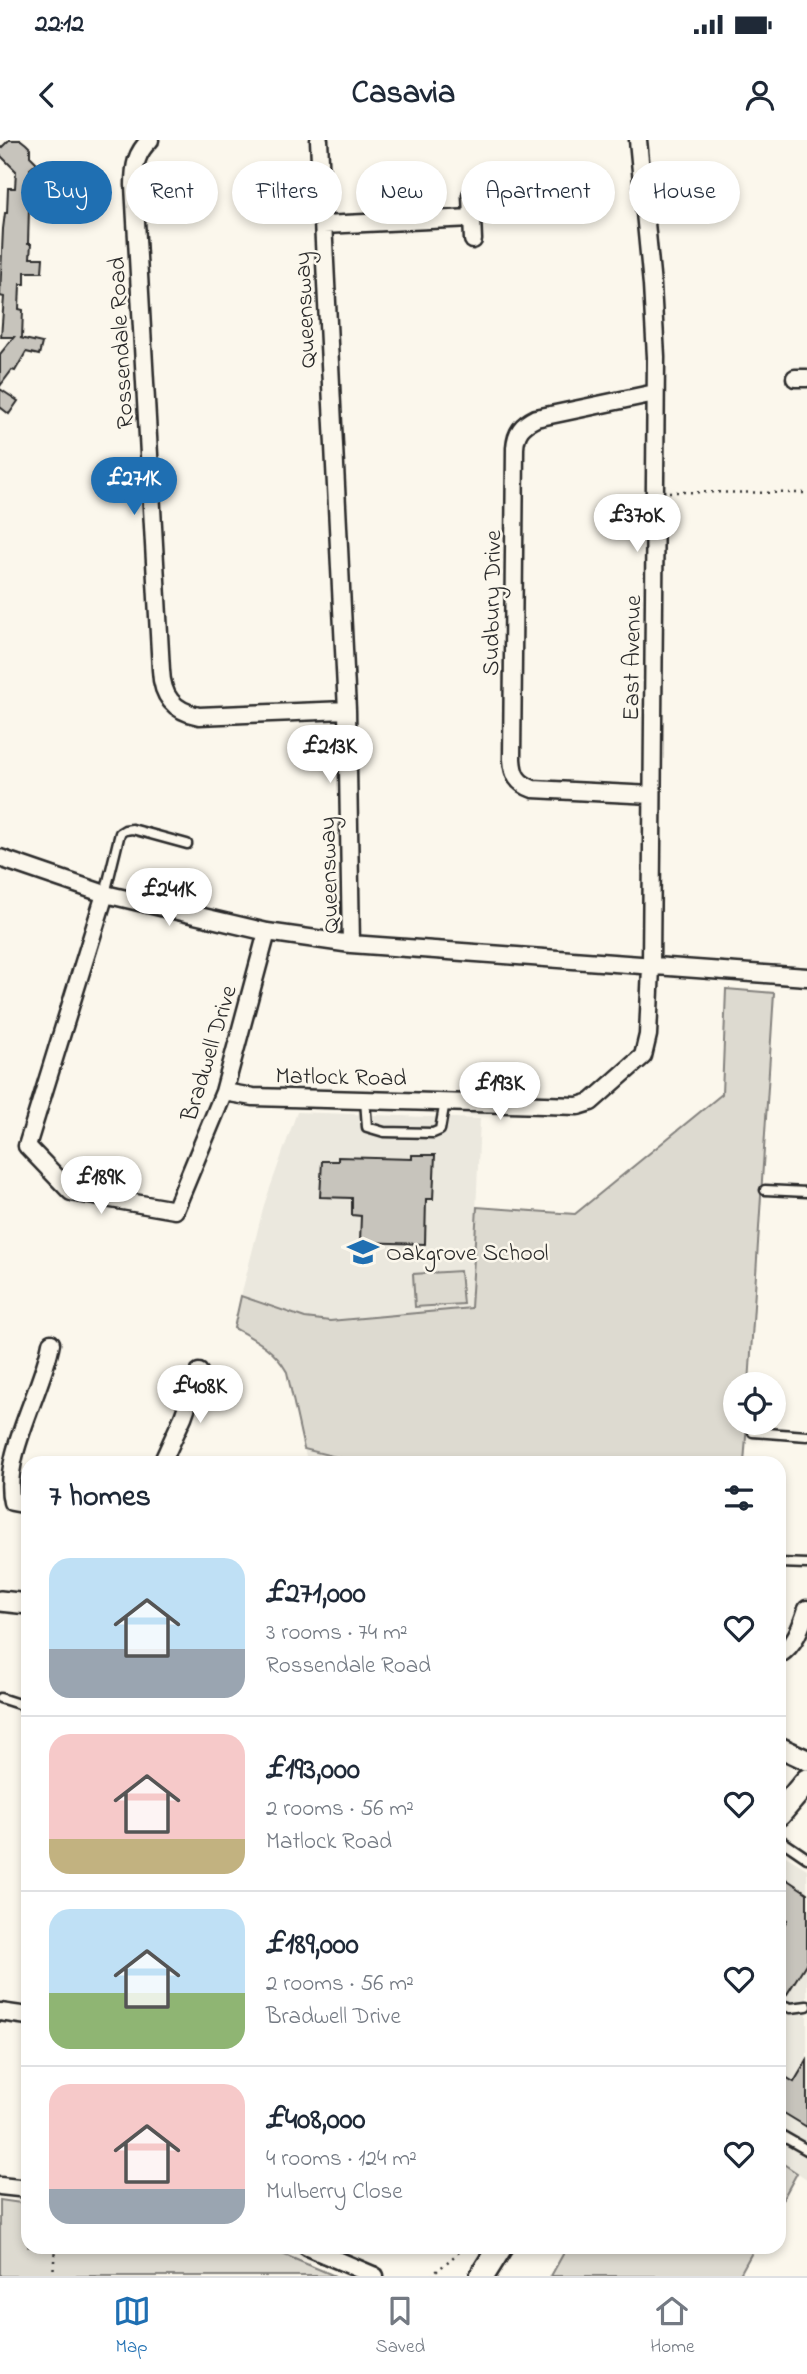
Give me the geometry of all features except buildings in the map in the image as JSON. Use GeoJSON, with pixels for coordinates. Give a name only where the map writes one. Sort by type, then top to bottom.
{"type":"FeatureCollection","features":[{"type":"Feature","properties":{"kind":"main road"},"geometry":{"type":"LineString","coordinates":[[786,1806],[807,1781]]}},
{"type":"Feature","properties":{"kind":"main road"},"geometry":{"type":"LineString","coordinates":[[482,2276],[496,2254]]}},
{"type":"Feature","properties":{"kind":"street","name":"Rossendale Road"},"geometry":{"type":"LineString","coordinates":[[150,140],[138,153],[134,185],[160,670],[164,694],[174,706],[199,716],[347,710]]}},
{"type":"Feature","properties":{"kind":"street","name":"Queensway"},"geometry":{"type":"LineString","coordinates":[[319,140],[347,710],[351,944],[807,977]]}},
{"type":"Feature","properties":{"kind":"street","name":"East Avenue"},"geometry":{"type":"LineString","coordinates":[[638,140],[655,326],[651,967]]}},
{"type":"Feature","properties":{"kind":"street"},"geometry":{"type":"LineString","coordinates":[[323,225],[461,219]]}},
{"type":"Feature","properties":{"kind":"street"},"geometry":{"type":"LineString","coordinates":[[472,224],[473,240]]}},
{"type":"Feature","properties":{"kind":"street","name":"Sudbury Drive"},"geometry":{"type":"LineString","coordinates":[[652,795],[533,789],[525,786],[515,776],[513,768],[512,732],[515,448],[518,433],[536,418],[655,393]]}},
{"type":"Feature","properties":{"kind":"street"},"geometry":{"type":"LineString","coordinates":[[0,858],[104,894],[267,932],[351,944]]}},
{"type":"Feature","properties":{"kind":"street","name":"Bradwell Drive"},"geometry":{"type":"LineString","coordinates":[[104,894],[27,1146],[71,1192],[176,1210],[224,1093],[267,932]]}},
{"type":"Feature","properties":{"kind":"street","name":"Matlock Road"},"geometry":{"type":"LineString","coordinates":[[224,1093],[365,1107],[444,1109],[578,1106],[592,1102],[643,1056],[648,1035],[651,967]]}},
{"type":"Feature","properties":{"kind":"street"},"geometry":{"type":"LineString","coordinates":[[21,1504],[12,1502],[9,1480],[14,1456],[44,1376],[51,1343]]}},
{"type":"Feature","properties":{"kind":"street"},"geometry":{"type":"LineString","coordinates":[[165,1456],[183,1418],[199,1372]]}},
{"type":"Feature","properties":{"kind":"street"},"geometry":{"type":"LineString","coordinates":[[0,1601],[21,1603]]}},
{"type":"Feature","properties":{"kind":"street"},"geometry":{"type":"LineString","coordinates":[[786,1650],[796,1638],[807,1609]]}},
{"type":"Feature","properties":{"kind":"street"},"geometry":{"type":"LineString","coordinates":[[786,1750],[807,1760]]}},
{"type":"Feature","properties":{"kind":"street"},"geometry":{"type":"LineString","coordinates":[[0,2012],[21,2015]]}},
{"type":"Feature","properties":{"kind":"street"},"geometry":{"type":"LineString","coordinates":[[0,2186],[21,2188]]}},
{"type":"Feature","properties":{"kind":"street"},"geometry":{"type":"LineString","coordinates":[[323,2254],[375,2276]]}},
{"type":"Feature","properties":{"kind":"lane"},"geometry":{"type":"LineString","coordinates":[[104,894],[120,833],[132,829],[187,844]]}},
{"type":"Feature","properties":{"kind":"lane"},"geometry":{"type":"LineString","coordinates":[[365,1107],[367,1127],[384,1132],[433,1133],[440,1130],[444,1109]]}},
{"type":"Feature","properties":{"kind":"lane"},"geometry":{"type":"LineString","coordinates":[[765,1189],[807,1192]]}},
{"type":"Feature","properties":{"kind":"lane"},"geometry":{"type":"LineString","coordinates":[[786,1434],[807,1436]]}},
{"type":"Feature","properties":{"kind":"lane"},"geometry":{"type":"LineString","coordinates":[[786,1563],[807,1564]]}},
{"type":"Feature","properties":{"kind":"lane"},"geometry":{"type":"LineString","coordinates":[[0,1698],[21,1705]]}},
{"type":"Feature","properties":{"kind":"lane"},"geometry":{"type":"LineString","coordinates":[[786,1844],[807,1858]]}},
{"type":"Feature","properties":{"kind":"lane"},"geometry":{"type":"LineString","coordinates":[[786,2006],[807,2006]]}},
{"type":"Feature","properties":{"kind":"lane"},"geometry":{"type":"LineString","coordinates":[[786,2137],[807,2150]]}},
{"type":"Feature","properties":{"kind":"path"},"geometry":{"type":"LineString","coordinates":[[656,492],[807,492]]}},
{"type":"Feature","properties":{"kind":"path"},"geometry":{"type":"LineString","coordinates":[[52,2276],[54,2254]]}},
{"type":"Feature","properties":{"kind":"path"},"geometry":{"type":"LineString","coordinates":[[431,2276],[457,2254]]}},
{"type":"Feature","properties":{"kind":"shaded area"},"geometry":{"type":"Polygon","coordinates":[[[726,989],[774,993],[750,1372],[723,1372],[723,1435],[746,1435],[745,1456],[332,1456],[304,1449],[287,1372],[270,1351],[234,1328],[241,1296],[305,1318],[330,1321],[471,1308],[477,1207],[575,1214],[722,1094],[726,989]]]}},
{"type":"Feature","properties":{"kind":"shaded area","name":"Oakgrove School"},"geometry":{"type":"Polygon","coordinates":[[[297,1112],[480,1119],[472,1307],[330,1321],[305,1318],[241,1296],[264,1205],[297,1112]]]}},
{"type":"Feature","properties":{"kind":"shaded area"},"geometry":{"type":"Polygon","coordinates":[[[460,1271],[463,1304],[415,1307],[413,1274],[460,1271]]]}},
{"type":"Feature","properties":{"kind":"shaded area"},"geometry":{"type":"Polygon","coordinates":[[[304,1449],[332,1456],[306,1456],[304,1449]]]}},
{"type":"Feature","properties":{"kind":"shaded area"},"geometry":{"type":"Polygon","coordinates":[[[786,1856],[807,1869],[807,2179],[786,2166],[786,1856]]]}},
{"type":"Feature","properties":{"kind":"shaded area"},"geometry":{"type":"Polygon","coordinates":[[[786,2166],[797,2173],[786,2193],[786,2166]]]}},
{"type":"Feature","properties":{"kind":"shaded area"},"geometry":{"type":"Polygon","coordinates":[[[0,2200],[21,2203],[21,2254],[283,2254],[335,2276],[0,2276],[0,2200]]]}},
{"type":"Feature","properties":{"kind":"shaded area"},"geometry":{"type":"Polygon","coordinates":[[[563,2254],[751,2254],[739,2276],[551,2276],[563,2254]]]}},
{"type":"Feature","properties":{"kind":"place","name":"Oakgrove School"},"geometry":{"type":"Point","coordinates":[363,1252]}}]}
